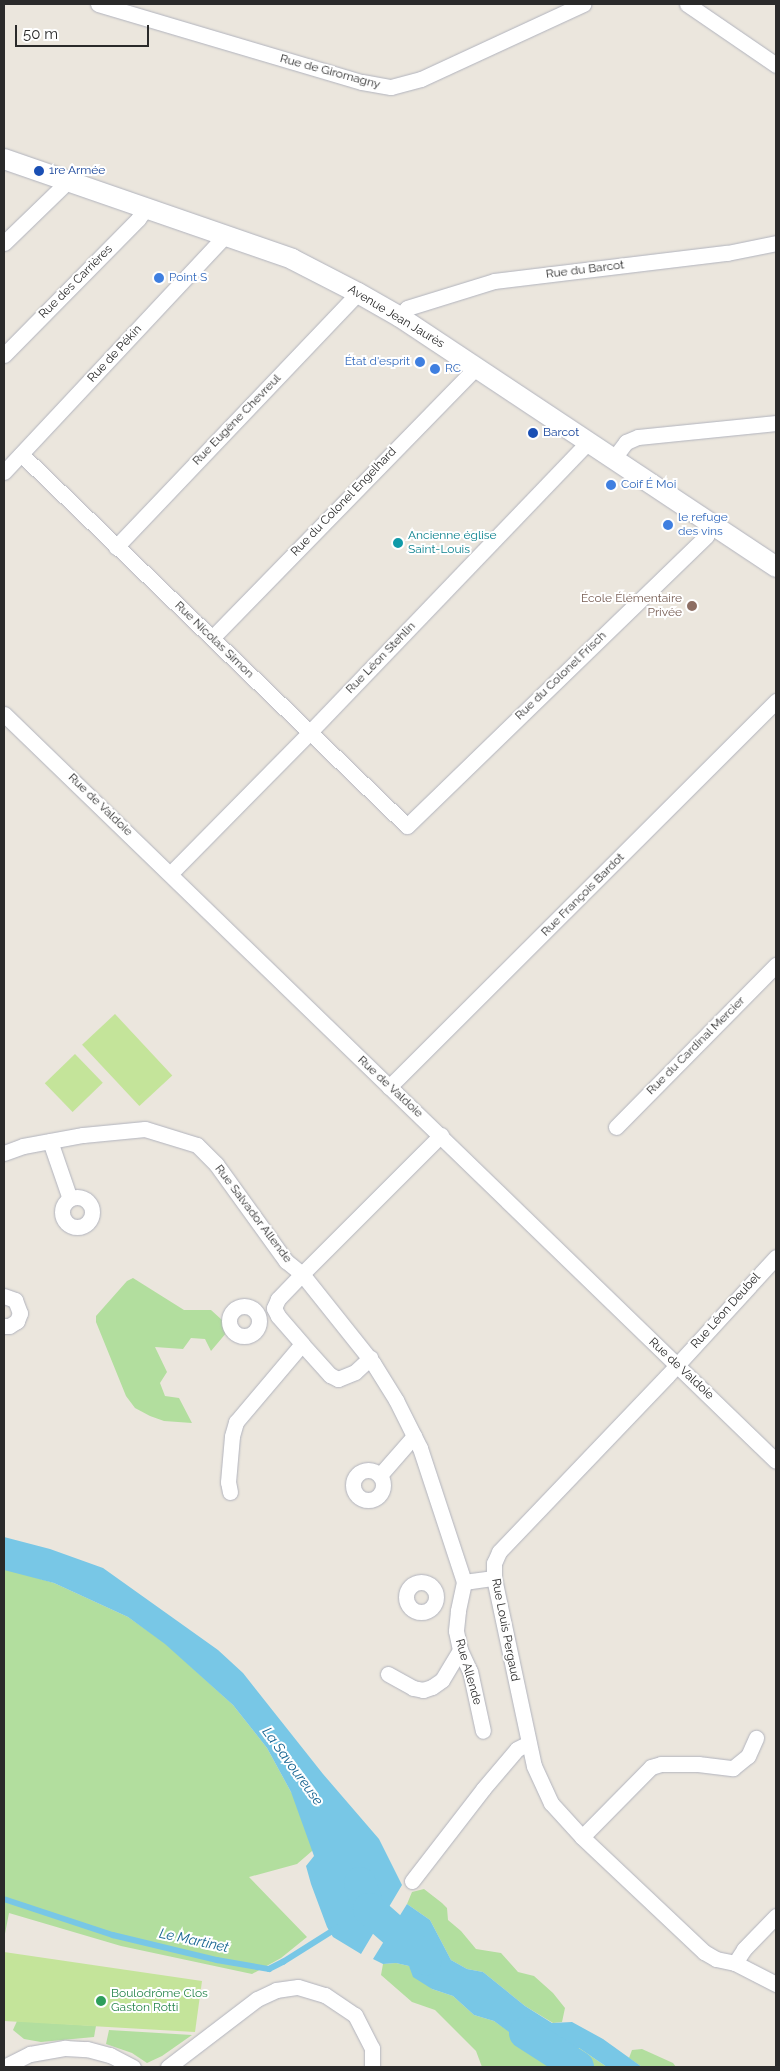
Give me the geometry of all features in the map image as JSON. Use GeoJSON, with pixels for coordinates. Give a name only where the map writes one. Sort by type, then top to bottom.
{"type":"FeatureCollection","features":[{"type":"Feature","properties":{"kind":"main road","name":"Avenue Jean Jaurès"},"geometry":{"type":"LineString","coordinates":[[4,159],[292,259],[358,293],[400,316],[713,523],[776,567]]}},
{"type":"Feature","properties":{"kind":"street","name":"Rue de Giromagny"},"geometry":{"type":"LineString","coordinates":[[98,4],[362,82],[391,87],[402,86],[421,79],[583,4]]}},
{"type":"Feature","properties":{"kind":"street"},"geometry":{"type":"LineString","coordinates":[[687,4],[776,65]]}},
{"type":"Feature","properties":{"kind":"street"},"geometry":{"type":"LineString","coordinates":[[4,243],[68,181]]}},
{"type":"Feature","properties":{"kind":"street","name":"Rue des Carrières"},"geometry":{"type":"LineString","coordinates":[[4,355],[138,219],[146,208]]}},
{"type":"Feature","properties":{"kind":"street","name":"Rue de Pékin"},"geometry":{"type":"LineString","coordinates":[[4,472],[226,235]]}},
{"type":"Feature","properties":{"kind":"street","name":"Rue du Barcot"},"geometry":{"type":"LineString","coordinates":[[400,316],[407,308],[494,282],[727,252],[776,243]]}},
{"type":"Feature","properties":{"kind":"street","name":"Rue Eugène Chevreul"},"geometry":{"type":"LineString","coordinates":[[116,547],[358,293]]}},
{"type":"Feature","properties":{"kind":"street","name":"Rue du Colonel Engelhard"},"geometry":{"type":"LineString","coordinates":[[212,638],[476,367]]}},
{"type":"Feature","properties":{"kind":"street"},"geometry":{"type":"LineString","coordinates":[[614,458],[626,442],[638,437],[776,423]]}},
{"type":"Feature","properties":{"kind":"street","name":"Rue Léon Stehlin"},"geometry":{"type":"LineString","coordinates":[[171,873],[309,733],[588,442]]}},
{"type":"Feature","properties":{"kind":"street","name":"Rue Nicolas Simon"},"geometry":{"type":"LineString","coordinates":[[20,454],[407,826]]}},
{"type":"Feature","properties":{"kind":"street","name":"Rue du Colonel Frisch"},"geometry":{"type":"LineString","coordinates":[[407,826],[706,536],[713,523]]}},
{"type":"Feature","properties":{"kind":"street","name":"Rue François Bardot"},"geometry":{"type":"LineString","coordinates":[[389,1087],[776,701]]}},
{"type":"Feature","properties":{"kind":"street","name":"Rue de Valdoie"},"geometry":{"type":"LineString","coordinates":[[4,714],[171,873],[389,1087],[441,1135],[776,1461]]}},
{"type":"Feature","properties":{"kind":"street","name":"Rue du Cardinal Mercier"},"geometry":{"type":"LineString","coordinates":[[616,1127],[776,965]]}},
{"type":"Feature","properties":{"kind":"street","name":"Rue Salvador Allende"},"geometry":{"type":"LineString","coordinates":[[4,1153],[22,1146],[83,1135],[145,1129],[197,1145],[216,1164],[286,1261],[302,1274],[370,1358],[396,1400],[414,1436],[434,1485],[463,1589]]}},
{"type":"Feature","properties":{"kind":"street","name":"Rue Salvador Allende"},"geometry":{"type":"LineString","coordinates":[[302,1274],[441,1135]]}},
{"type":"Feature","properties":{"kind":"street"},"geometry":{"type":"LineString","coordinates":[[50,1141],[70,1199]]}},
{"type":"Feature","properties":{"kind":"street","name":"Rue Léon Deubel"},"geometry":{"type":"LineString","coordinates":[[676,1365],[776,1257]]}},
{"type":"Feature","properties":{"kind":"street"},"geometry":{"type":"LineString","coordinates":[[274,1308],[278,1299],[302,1274]]}},
{"type":"Feature","properties":{"kind":"street"},"geometry":{"type":"LineString","coordinates":[[4,1296],[15,1300],[20,1313],[17,1321],[9,1326],[4,1326]]}},
{"type":"Feature","properties":{"kind":"street"},"geometry":{"type":"LineString","coordinates":[[257,1312],[274,1308]]}},
{"type":"Feature","properties":{"kind":"street"},"geometry":{"type":"LineString","coordinates":[[274,1308],[330,1376],[338,1379],[355,1372],[370,1358]]}},
{"type":"Feature","properties":{"kind":"street"},"geometry":{"type":"LineString","coordinates":[[230,1492],[228,1482],[232,1436],[236,1422],[302,1344]]}},
{"type":"Feature","properties":{"kind":"street","name":"Rue Louis Pergaud"},"geometry":{"type":"LineString","coordinates":[[676,1365],[499,1552],[494,1564],[494,1578],[529,1743],[540,1780],[551,1803],[582,1837],[704,1952],[716,1959],[735,1963],[776,1984]]}},
{"type":"Feature","properties":{"kind":"street"},"geometry":{"type":"LineString","coordinates":[[380,1475],[414,1436]]}},
{"type":"Feature","properties":{"kind":"street"},"geometry":{"type":"LineString","coordinates":[[437,1595],[463,1589],[494,1578]]}},
{"type":"Feature","properties":{"kind":"street","name":"Rue Allende"},"geometry":{"type":"LineString","coordinates":[[463,1589],[456,1631],[460,1650],[470,1672],[483,1731]]}},
{"type":"Feature","properties":{"kind":"street"},"geometry":{"type":"LineString","coordinates":[[388,1674],[413,1688],[423,1690],[432,1687],[442,1680],[460,1650]]}},
{"type":"Feature","properties":{"kind":"street"},"geometry":{"type":"LineString","coordinates":[[582,1837],[651,1767],[661,1764],[698,1764],[733,1768],[748,1756],[756,1738]]}},
{"type":"Feature","properties":{"kind":"street"},"geometry":{"type":"LineString","coordinates":[[412,1881],[483,1789],[517,1749],[529,1743]]}},
{"type":"Feature","properties":{"kind":"street"},"geometry":{"type":"LineString","coordinates":[[735,1963],[744,1949],[776,1916]]}},
{"type":"Feature","properties":{"kind":"street"},"geometry":{"type":"LineString","coordinates":[[168,2067],[257,1999],[282,1989],[298,1987],[325,1995],[355,2015],[372,2048],[372,2067]]}},
{"type":"Feature","properties":{"kind":"street"},"geometry":{"type":"LineString","coordinates":[[4,2067],[30,2054],[65,2048],[87,2049],[110,2055],[133,2067]]}},
{"type":"Feature","properties":{"kind":"green space"},"geometry":{"type":"Polygon","coordinates":[[[115,1014],[172,1075],[139,1106],[82,1045],[115,1014]]]}},
{"type":"Feature","properties":{"kind":"green space"},"geometry":{"type":"Polygon","coordinates":[[[75,1054],[103,1083],[73,1112],[45,1083],[75,1054]]]}},
{"type":"Feature","properties":{"kind":"green space"},"geometry":{"type":"Polygon","coordinates":[[[133,1278],[184,1310],[211,1310],[222,1320],[227,1332],[211,1351],[205,1339],[191,1338],[183,1349],[155,1347],[167,1372],[160,1383],[165,1396],[179,1398],[192,1423],[164,1421],[150,1416],[135,1408],[126,1396],[96,1322],[96,1316],[127,1281],[133,1278]]]}},
{"type":"Feature","properties":{"kind":"green space"},"geometry":{"type":"Polygon","coordinates":[[[4,1568],[54,1583],[128,1617],[165,1643],[233,1705],[267,1748],[291,1792],[318,1825],[312,1851],[297,1864],[249,1877],[307,1937],[281,1958],[252,1974],[121,1946],[9,1913],[4,1939],[4,1568]]]}},
{"type":"Feature","properties":{"kind":"green space"},"geometry":{"type":"Polygon","coordinates":[[[424,1889],[447,1908],[448,1920],[461,1931],[476,1949],[501,1953],[518,1972],[534,1976],[553,1993],[565,2008],[562,2022],[553,2023],[525,2006],[483,1972],[467,1969],[451,1960],[430,1920],[407,1904],[412,1892],[424,1889]]]}},
{"type":"Feature","properties":{"kind":"green space","name":"Boulodrôme Clos Gaston Rotti"},"geometry":{"type":"Polygon","coordinates":[[[4,1952],[202,1981],[195,2032],[4,2021],[4,1952]]]}},
{"type":"Feature","properties":{"kind":"green space"},"geometry":{"type":"Polygon","coordinates":[[[396,1963],[409,1966],[432,1989],[453,1996],[474,2015],[494,2021],[520,2039],[579,2048],[607,2067],[482,2067],[476,2051],[435,2010],[412,2002],[381,1975],[383,1964],[396,1963]]]}},
{"type":"Feature","properties":{"kind":"green space"},"geometry":{"type":"Polygon","coordinates":[[[17,2021],[96,2026],[94,2037],[41,2042],[24,2039],[13,2030],[17,2021]]]}},
{"type":"Feature","properties":{"kind":"green space"},"geometry":{"type":"Polygon","coordinates":[[[109,2030],[192,2035],[162,2056],[147,2063],[132,2053],[106,2044],[109,2030]]]}},
{"type":"Feature","properties":{"kind":"green space"},"geometry":{"type":"Polygon","coordinates":[[[642,2049],[673,2063],[676,2067],[642,2067],[629,2058],[632,2050],[642,2049]]]}},
{"type":"Feature","properties":{"kind":"water"},"geometry":{"type":"Polygon","coordinates":[[[4,1537],[50,1549],[103,1568],[218,1650],[243,1673],[323,1774],[379,1839],[402,1885],[361,1954],[333,1937],[327,1927],[306,1866],[314,1856],[291,1792],[267,1748],[233,1705],[165,1644],[128,1617],[54,1583],[4,1570],[4,1537]]]}},
{"type":"Feature","properties":{"kind":"water"},"geometry":{"type":"Polygon","coordinates":[[[407,1904],[430,1920],[451,1960],[467,1969],[483,1972],[525,2006],[552,2023],[572,2022],[603,2039],[642,2067],[607,2067],[579,2048],[550,2062],[494,2021],[474,2015],[453,1996],[432,1989],[413,1977],[409,1966],[396,1963],[383,1964],[373,1959],[407,1904]]]}},
{"type":"Feature","properties":{"kind":"waterway","name":"La Savoureuse"},"geometry":{"type":"LineString","coordinates":[[360,1883],[369,1909],[426,1959]]}},
{"type":"Feature","properties":{"kind":"waterway","name":"Le Martinet"},"geometry":{"type":"LineString","coordinates":[[4,1899],[113,1935],[217,1960],[269,1969],[337,1928]]}},
{"type":"Feature","properties":{"kind":"waterway","name":"La Savoureuse"},"geometry":{"type":"LineString","coordinates":[[525,2033],[578,2067]]}},
{"type":"Feature","properties":{"kind":"place","name":"1re Armée"},"geometry":{"type":"Point","coordinates":[39,171]}},
{"type":"Feature","properties":{"kind":"place","name":"Point S"},"geometry":{"type":"Point","coordinates":[159,278]}},
{"type":"Feature","properties":{"kind":"place","name":"État d'esprit"},"geometry":{"type":"Point","coordinates":[420,362]}},
{"type":"Feature","properties":{"kind":"place","name":"RC"},"geometry":{"type":"Point","coordinates":[435,369]}},
{"type":"Feature","properties":{"kind":"place","name":"Barcot"},"geometry":{"type":"Point","coordinates":[533,433]}},
{"type":"Feature","properties":{"kind":"place","name":"Coif É Moi"},"geometry":{"type":"Point","coordinates":[611,485]}},
{"type":"Feature","properties":{"kind":"place","name":"le refuge des vins"},"geometry":{"type":"Point","coordinates":[668,525]}},
{"type":"Feature","properties":{"kind":"place","name":"Ancienne église Saint-Louis"},"geometry":{"type":"Point","coordinates":[398,543]}},
{"type":"Feature","properties":{"kind":"place","name":"École Élémentaire Privée"},"geometry":{"type":"Point","coordinates":[692,606]}},
{"type":"Feature","properties":{"kind":"place","name":"Boulodrôme Clos Gaston Rotti"},"geometry":{"type":"Point","coordinates":[101,2001]}}]}
